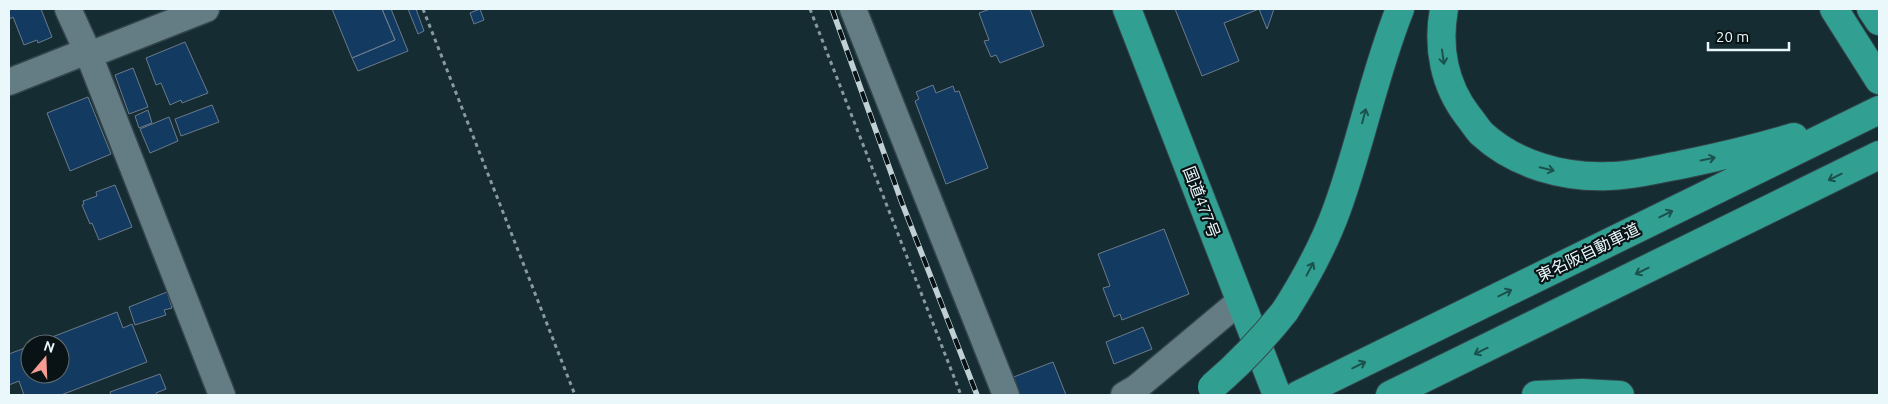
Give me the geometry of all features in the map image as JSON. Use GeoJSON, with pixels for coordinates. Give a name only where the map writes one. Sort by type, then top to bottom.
{"type":"FeatureCollection","features":[{"type":"Feature","properties":{"kind":"highway","name":"国道477号"},"geometry":{"type":"LineString","coordinates":[[1126,9],[1277,395]]}},
{"type":"Feature","properties":{"kind":"highway"},"geometry":{"type":"LineString","coordinates":[[1206,391],[1238,365],[1263,339],[1285,311],[1304,282],[1320,251],[1337,210],[1384,50],[1400,9]]}},
{"type":"Feature","properties":{"kind":"highway"},"geometry":{"type":"LineString","coordinates":[[1444,9],[1441,44],[1445,75],[1461,107],[1482,134],[1509,153],[1538,166],[1571,175],[1610,176],[1702,160],[1760,147],[1877,111]]}},
{"type":"Feature","properties":{"kind":"highway"},"geometry":{"type":"LineString","coordinates":[[1834,9],[1879,80]]}},
{"type":"Feature","properties":{"kind":"highway"},"geometry":{"type":"LineString","coordinates":[[1871,9],[1879,21]]}},
{"type":"Feature","properties":{"kind":"highway","name":"東名阪自動車道"},"geometry":{"type":"LineString","coordinates":[[1306,391],[1877,111]]}},
{"type":"Feature","properties":{"kind":"highway"},"geometry":{"type":"LineString","coordinates":[[1390,395],[1879,155]]}},
{"type":"Feature","properties":{"kind":"highway"},"geometry":{"type":"LineString","coordinates":[[1536,395],[1582,393],[1620,395]]}},
{"type":"Feature","properties":{"kind":"street"},"geometry":{"type":"LineString","coordinates":[[68,9],[88,53],[222,395]]}},
{"type":"Feature","properties":{"kind":"street"},"geometry":{"type":"LineString","coordinates":[[9,82],[206,9]]}},
{"type":"Feature","properties":{"kind":"street"},"geometry":{"type":"LineString","coordinates":[[853,9],[1006,395]]}},
{"type":"Feature","properties":{"kind":"street"},"geometry":{"type":"LineString","coordinates":[[1124,395],[1136,388],[1240,301]]}},
{"type":"Feature","properties":{"kind":"path"},"geometry":{"type":"LineString","coordinates":[[423,9],[575,395]]}},
{"type":"Feature","properties":{"kind":"path"},"geometry":{"type":"LineString","coordinates":[[810,9],[961,395]]}},
{"type":"Feature","properties":{"kind":"building"},"geometry":{"type":"Polygon","coordinates":[[[9,9],[41,9],[52,37],[38,43],[37,40],[24,45],[13,17],[10,19],[9,9]]]}},
{"type":"Feature","properties":{"kind":"building"},"geometry":{"type":"Polygon","coordinates":[[[332,9],[382,9],[395,40],[352,58],[332,9]]]}},
{"type":"Feature","properties":{"kind":"building"},"geometry":{"type":"Polygon","coordinates":[[[382,9],[391,9],[408,51],[358,71],[352,58],[395,40],[382,9]]]}},
{"type":"Feature","properties":{"kind":"building"},"geometry":{"type":"Polygon","coordinates":[[[408,9],[416,9],[424,31],[418,34],[408,9]]]}},
{"type":"Feature","properties":{"kind":"building"},"geometry":{"type":"Polygon","coordinates":[[[480,9],[484,20],[474,24],[470,13],[480,9]]]}},
{"type":"Feature","properties":{"kind":"building"},"geometry":{"type":"Polygon","coordinates":[[[990,9],[1030,9],[1044,46],[1000,63],[996,55],[991,57],[984,41],[989,40],[979,13],[990,9]]]}},
{"type":"Feature","properties":{"kind":"building"},"geometry":{"type":"Polygon","coordinates":[[[1175,9],[1259,9],[1224,23],[1239,61],[1202,76],[1175,9]]]}},
{"type":"Feature","properties":{"kind":"building"},"geometry":{"type":"Polygon","coordinates":[[[1259,9],[1274,9],[1267,29],[1259,9]]]}},
{"type":"Feature","properties":{"kind":"building"},"geometry":{"type":"Polygon","coordinates":[[[185,42],[208,93],[182,103],[181,100],[170,105],[161,83],[156,85],[146,58],[185,42]]]}},
{"type":"Feature","properties":{"kind":"building"},"geometry":{"type":"Polygon","coordinates":[[[133,68],[148,107],[129,114],[115,75],[133,68]]]}},
{"type":"Feature","properties":{"kind":"building"},"geometry":{"type":"Polygon","coordinates":[[[933,85],[936,93],[953,86],[955,92],[959,91],[988,168],[946,184],[915,101],[919,99],[916,92],[933,85]]]}},
{"type":"Feature","properties":{"kind":"building"},"geometry":{"type":"Polygon","coordinates":[[[88,97],[111,154],[70,171],[47,113],[88,97]]]}},
{"type":"Feature","properties":{"kind":"building"},"geometry":{"type":"Polygon","coordinates":[[[212,105],[219,122],[181,136],[175,119],[212,105]]]}},
{"type":"Feature","properties":{"kind":"building"},"geometry":{"type":"Polygon","coordinates":[[[148,110],[152,123],[139,128],[135,116],[148,110]]]}},
{"type":"Feature","properties":{"kind":"building"},"geometry":{"type":"Polygon","coordinates":[[[169,117],[178,141],[150,153],[140,129],[169,117]]]}},
{"type":"Feature","properties":{"kind":"building"},"geometry":{"type":"Polygon","coordinates":[[[115,185],[132,227],[99,240],[82,205],[84,204],[83,201],[97,196],[96,192],[115,185]]]}},
{"type":"Feature","properties":{"kind":"building"},"geometry":{"type":"Polygon","coordinates":[[[1164,229],[1189,294],[1122,320],[1120,314],[1114,317],[1103,288],[1110,286],[1098,254],[1164,229]]]}},
{"type":"Feature","properties":{"kind":"building"},"geometry":{"type":"Polygon","coordinates":[[[167,292],[172,308],[164,310],[166,315],[135,325],[129,307],[167,292]]]}},
{"type":"Feature","properties":{"kind":"building"},"geometry":{"type":"Polygon","coordinates":[[[117,312],[123,328],[132,324],[147,362],[61,395],[24,395],[20,384],[70,384],[70,334],[60,334],[117,312]]]}},
{"type":"Feature","properties":{"kind":"building"},"geometry":{"type":"Polygon","coordinates":[[[1143,327],[1152,349],[1114,364],[1106,342],[1143,327]]]}},
{"type":"Feature","properties":{"kind":"building"},"geometry":{"type":"Polygon","coordinates":[[[20,350],[20,384],[19,381],[9,385],[9,354],[20,350]]]}},
{"type":"Feature","properties":{"kind":"building"},"geometry":{"type":"Polygon","coordinates":[[[1053,362],[1066,395],[1018,395],[1011,378],[1053,362]]]}},
{"type":"Feature","properties":{"kind":"building"},"geometry":{"type":"Polygon","coordinates":[[[160,374],[166,389],[156,393],[157,395],[111,395],[110,392],[160,374]]]}},
{"type":"Feature","properties":{"kind":"railway"},"geometry":{"type":"LineString","coordinates":[[832,9],[902,203],[977,395]]}}]}
